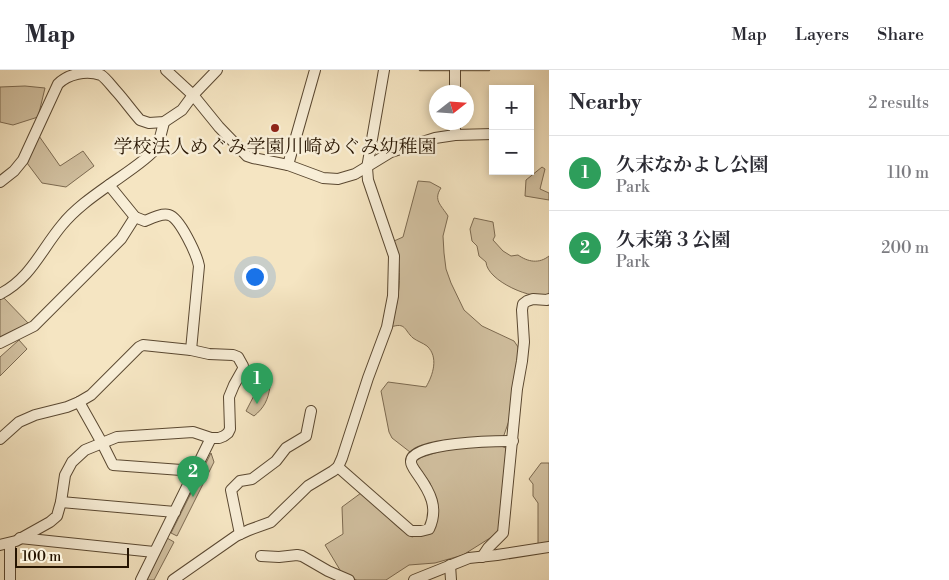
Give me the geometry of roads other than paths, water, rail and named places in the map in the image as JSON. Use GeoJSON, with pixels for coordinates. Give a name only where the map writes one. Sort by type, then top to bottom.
{"type":"FeatureCollection","features":[{"type":"Feature","properties":{"kind":"street"},"geometry":{"type":"LineString","coordinates":[[0,182],[7,178],[23,160],[58,84],[64,78],[81,70],[101,75],[140,120],[149,123],[164,122],[182,110],[193,94],[217,70]]}},
{"type":"Feature","properties":{"kind":"street"},"geometry":{"type":"LineString","coordinates":[[166,70],[193,94],[219,128],[248,156],[288,165],[323,178],[338,179],[355,174],[391,152],[446,135],[489,134]]}},
{"type":"Feature","properties":{"kind":"street"},"geometry":{"type":"LineString","coordinates":[[288,165],[315,70]]}},
{"type":"Feature","properties":{"kind":"street"},"geometry":{"type":"LineString","coordinates":[[173,580],[240,534],[271,522],[308,486],[334,471],[342,458],[387,327],[392,296],[394,256],[368,180],[367,168],[384,70]]}},
{"type":"Feature","properties":{"kind":"street"},"geometry":{"type":"LineString","coordinates":[[455,70],[456,85]]}},
{"type":"Feature","properties":{"kind":"street"},"geometry":{"type":"LineString","coordinates":[[0,294],[30,270],[62,225],[80,206],[155,150],[164,122]]}},
{"type":"Feature","properties":{"kind":"street"},"geometry":{"type":"LineString","coordinates":[[109,185],[135,217],[145,221],[163,214],[174,218],[198,257],[199,266],[191,350]]}},
{"type":"Feature","properties":{"kind":"street"},"geometry":{"type":"LineString","coordinates":[[0,343],[34,326],[121,239],[135,217]]}},
{"type":"Feature","properties":{"kind":"street"},"geometry":{"type":"LineString","coordinates":[[507,554],[503,533],[517,389],[524,342],[522,310],[523,304],[526,301],[549,299]]}},
{"type":"Feature","properties":{"kind":"street"},"geometry":{"type":"LineString","coordinates":[[0,439],[19,422],[35,415],[67,407],[91,395],[138,347],[143,345],[191,350],[209,354],[233,355],[238,357],[243,366],[229,397],[230,429],[224,436],[211,438],[194,432],[117,437],[85,450],[72,462],[65,474],[57,516],[50,522],[5,544],[10,580]]}},
{"type":"Feature","properties":{"kind":"street"},"geometry":{"type":"LineString","coordinates":[[79,402],[113,465],[195,471]]}},
{"type":"Feature","properties":{"kind":"street"},"geometry":{"type":"LineString","coordinates":[[240,534],[231,490],[240,482],[252,479],[276,462],[286,448],[306,436],[311,411]]}},
{"type":"Feature","properties":{"kind":"street"},"geometry":{"type":"LineString","coordinates":[[141,580],[211,438]]}},
{"type":"Feature","properties":{"kind":"street"},"geometry":{"type":"LineString","coordinates":[[338,467],[411,531],[421,531],[429,529],[433,521],[433,506],[425,486],[410,462],[412,456],[418,452],[457,444],[513,441]]}},
{"type":"Feature","properties":{"kind":"street"},"geometry":{"type":"LineString","coordinates":[[61,502],[175,512]]}},
{"type":"Feature","properties":{"kind":"street"},"geometry":{"type":"LineString","coordinates":[[482,557],[503,533]]}},
{"type":"Feature","properties":{"kind":"street"},"geometry":{"type":"LineString","coordinates":[[20,538],[154,552]]}},
{"type":"Feature","properties":{"kind":"street"},"geometry":{"type":"LineString","coordinates":[[414,580],[469,558],[549,547]]}},
{"type":"Feature","properties":{"kind":"street"},"geometry":{"type":"LineString","coordinates":[[261,556],[302,556],[328,571],[349,580]]}},
{"type":"Feature","properties":{"kind":"street"},"geometry":{"type":"LineString","coordinates":[[450,565],[451,580]]}},
{"type":"Feature","properties":{"kind":"waterway"},"geometry":{"type":"LineString","coordinates":[[420,70],[453,70]]}},
{"type":"Feature","properties":{"kind":"waterway"},"geometry":{"type":"LineString","coordinates":[[459,70],[489,70]]}},
{"type":"Feature","properties":{"kind":"place","name":"学校法人めぐみ学園川崎めぐみ幼稚園"},"geometry":{"type":"Point","coordinates":[275,128]}},
{"type":"Feature","properties":{"kind":"place","name":"久末なかよし公園"},"geometry":{"type":"Point","coordinates":[257,404]}},
{"type":"Feature","properties":{"kind":"place","name":"久末第３公園"},"geometry":{"type":"Point","coordinates":[193,497]}}]}
